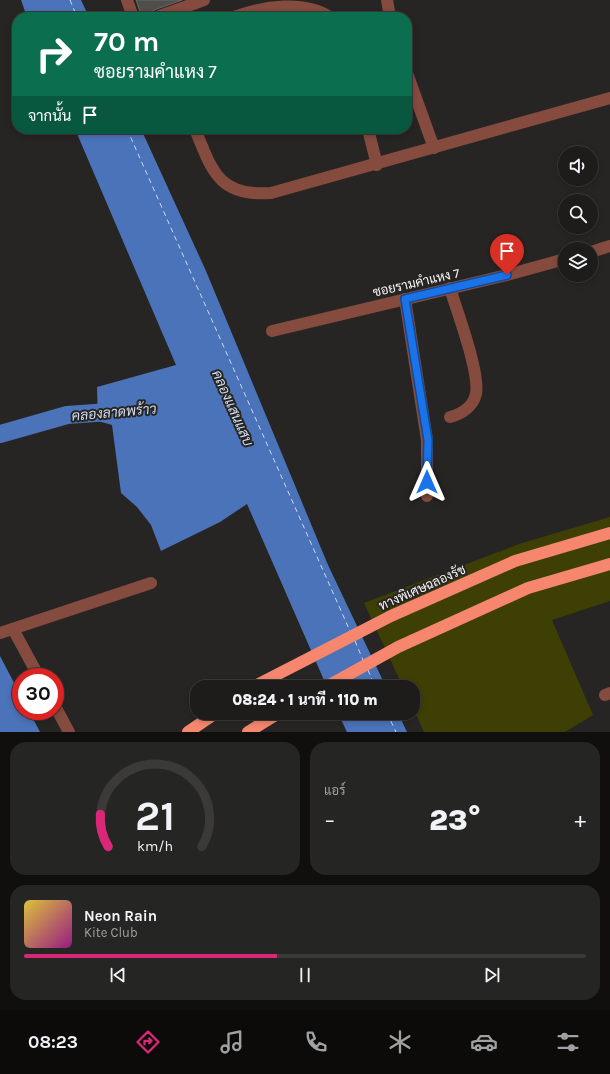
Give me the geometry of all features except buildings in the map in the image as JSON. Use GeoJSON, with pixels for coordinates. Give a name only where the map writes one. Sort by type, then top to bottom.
{"type":"FeatureCollection","features":[{"type":"Feature","properties":{"kind":"highway","name":"ทางพิเศษฉลองรัช"},"geometry":{"type":"LineString","coordinates":[[267,680],[391,616],[514,561],[610,533]]}},
{"type":"Feature","properties":{"kind":"highway"},"geometry":{"type":"LineString","coordinates":[[339,680],[398,647],[528,588],[610,564]]}},
{"type":"Feature","properties":{"kind":"highway"},"geometry":{"type":"LineString","coordinates":[[188,732],[206,720]]}},
{"type":"Feature","properties":{"kind":"highway"},"geometry":{"type":"LineString","coordinates":[[248,732],[268,720]]}},
{"type":"Feature","properties":{"kind":"street"},"geometry":{"type":"LineString","coordinates":[[128,0],[132,12]]}},
{"type":"Feature","properties":{"kind":"street"},"geometry":{"type":"LineString","coordinates":[[171,12],[204,0]]}},
{"type":"Feature","properties":{"kind":"street"},"geometry":{"type":"LineString","coordinates":[[387,0],[389,12]]}},
{"type":"Feature","properties":{"kind":"street"},"geometry":{"type":"LineString","coordinates":[[247,12],[266,5],[283,2],[299,3],[317,7],[325,12]]}},
{"type":"Feature","properties":{"kind":"street"},"geometry":{"type":"LineString","coordinates":[[412,87],[434,148]]}},
{"type":"Feature","properties":{"kind":"street"},"geometry":{"type":"LineString","coordinates":[[197,134],[210,166],[231,188],[244,193],[271,193],[377,165],[610,98]]}},
{"type":"Feature","properties":{"kind":"street"},"geometry":{"type":"LineString","coordinates":[[369,134],[377,165]]}},
{"type":"Feature","properties":{"kind":"street"},"geometry":{"type":"LineString","coordinates":[[598,250],[610,246]]}},
{"type":"Feature","properties":{"kind":"street","name":"ซอยรามคำแหง 7"},"geometry":{"type":"LineString","coordinates":[[272,331],[558,261]]}},
{"type":"Feature","properties":{"kind":"street"},"geometry":{"type":"LineString","coordinates":[[450,288],[474,369],[476,394],[473,402],[462,414],[450,417]]}},
{"type":"Feature","properties":{"kind":"street"},"geometry":{"type":"LineString","coordinates":[[405,299],[428,440],[427,496]]}},
{"type":"Feature","properties":{"kind":"street"},"geometry":{"type":"LineString","coordinates":[[0,633],[151,583]]}},
{"type":"Feature","properties":{"kind":"street"},"geometry":{"type":"LineString","coordinates":[[13,629],[34,668]]}},
{"type":"Feature","properties":{"kind":"street"},"geometry":{"type":"LineString","coordinates":[[63,720],[69,732]]}},
{"type":"Feature","properties":{"kind":"shaded area"},"geometry":{"type":"Polygon","coordinates":[[[610,517],[610,601],[552,620],[593,715],[565,732],[424,732],[418,720],[420,720],[420,680],[400,680],[364,603],[519,544],[610,517]]]}},
{"type":"Feature","properties":{"kind":"water"},"geometry":{"type":"Polygon","coordinates":[[[21,0],[81,0],[87,12],[25,12],[21,0]]]}},
{"type":"Feature","properties":{"kind":"water","name":"คลองแสนแสบ"},"geometry":{"type":"Polygon","coordinates":[[[77,134],[143,134],[206,271],[328,565],[383,680],[324,680],[247,504],[220,522],[161,551],[151,525],[137,507],[121,493],[112,425],[98,421],[97,387],[176,365],[77,134]]]}},
{"type":"Feature","properties":{"kind":"water"},"geometry":{"type":"Polygon","coordinates":[[[0,656],[12,679],[12,720],[34,720],[40,732],[0,732],[0,656]]]}},
{"type":"Feature","properties":{"kind":"water"},"geometry":{"type":"Polygon","coordinates":[[[341,720],[401,720],[407,732],[347,732],[341,720]]]}},
{"type":"Feature","properties":{"kind":"waterway","name":"คลองลาดพร้าว"},"geometry":{"type":"LineString","coordinates":[[0,434],[67,415],[122,411]]}},
{"type":"Feature","properties":{"kind":"ferry route"},"geometry":{"type":"LineString","coordinates":[[70,0],[75,12]]}},
{"type":"Feature","properties":{"kind":"ferry route"},"geometry":{"type":"LineString","coordinates":[[129,134],[350,631]]}},
{"type":"Feature","properties":{"kind":"ferry route"},"geometry":{"type":"LineString","coordinates":[[355,641],[363,660]]}},
{"type":"Feature","properties":{"kind":"ferry route"},"geometry":{"type":"LineString","coordinates":[[368,670],[372,680]]}},
{"type":"Feature","properties":{"kind":"ferry route"},"geometry":{"type":"LineString","coordinates":[[390,720],[396,732]]}},
{"type":"Feature","properties":{"kind":"route"},"geometry":{"type":"LineString","coordinates":[[427,482],[428,440],[405,299],[507,275]]}}]}
